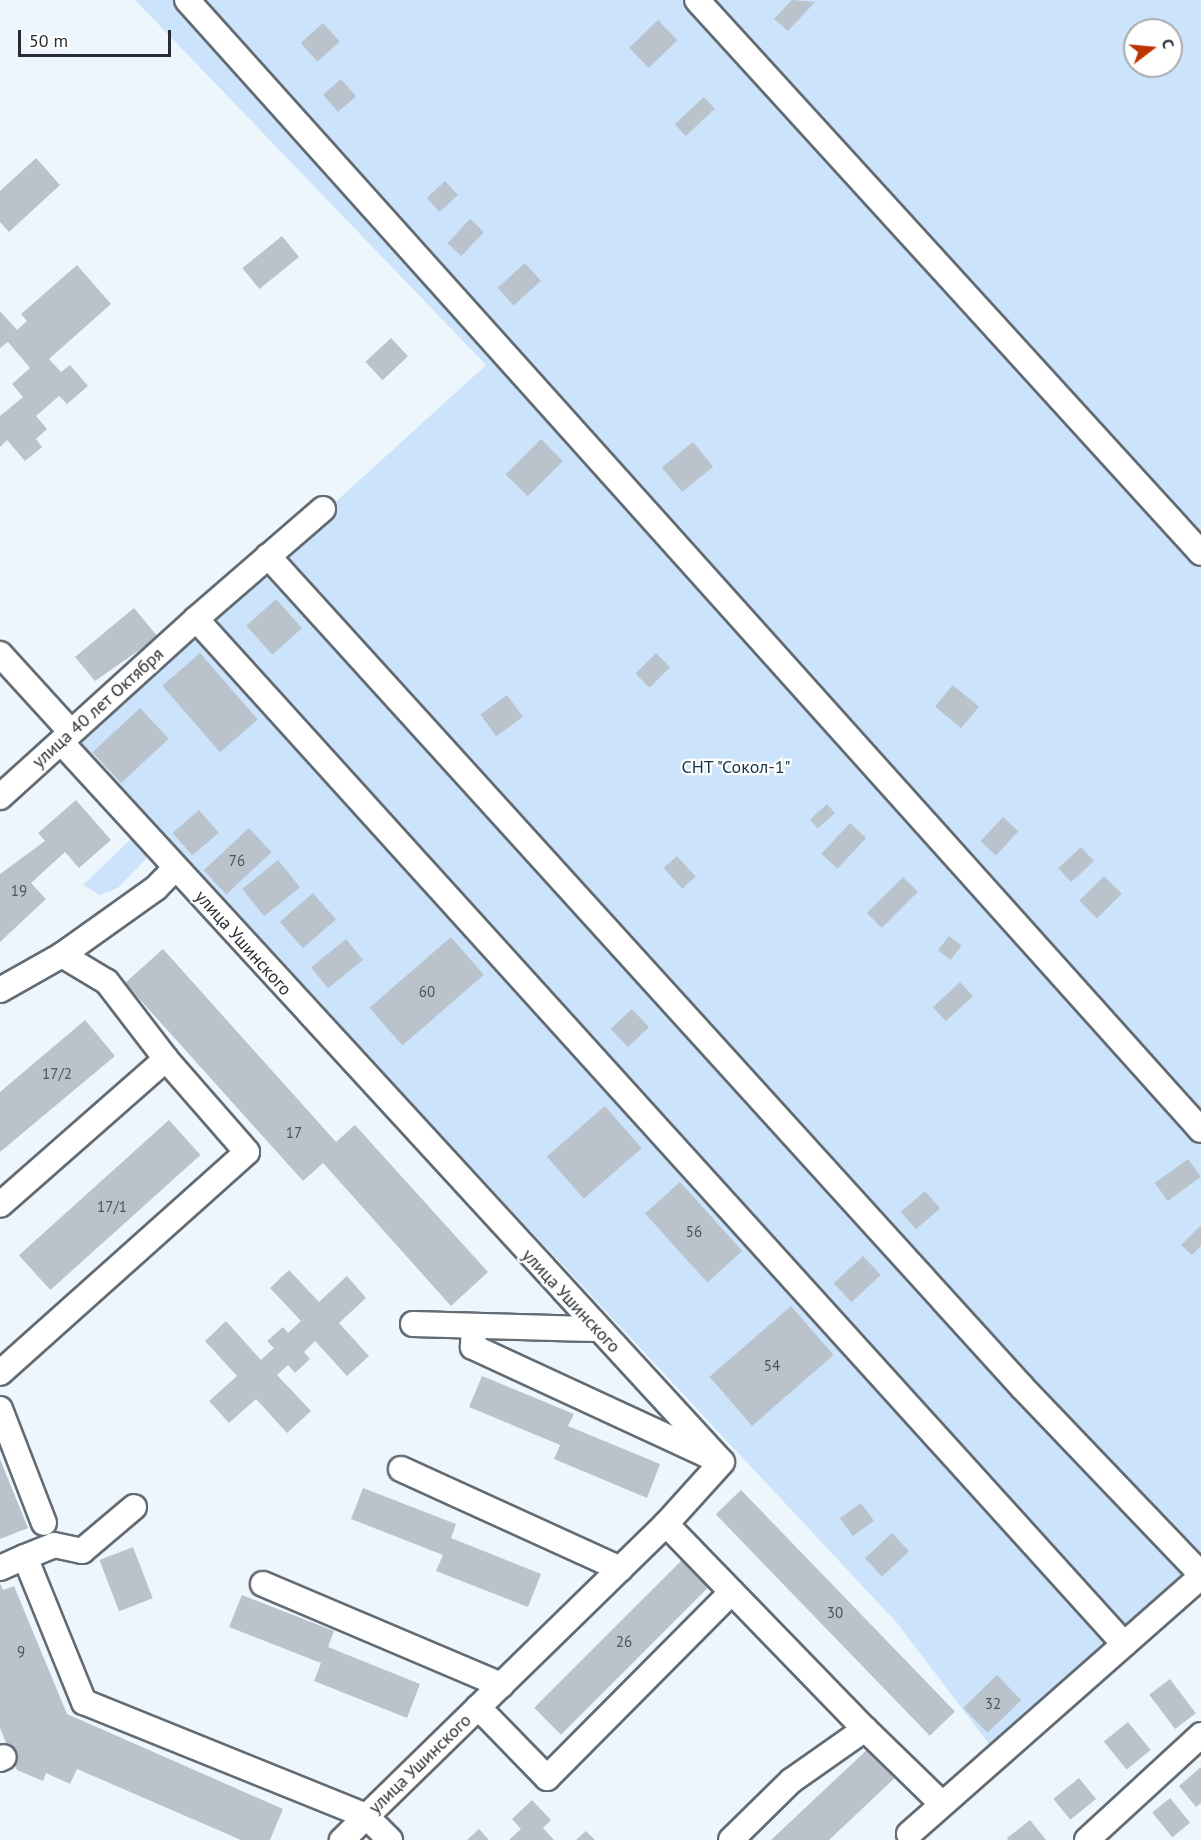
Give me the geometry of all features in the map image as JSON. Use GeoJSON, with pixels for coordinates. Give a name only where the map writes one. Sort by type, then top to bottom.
{"type":"FeatureCollection","features":[{"type":"Feature","properties":{"kind":"street"},"geometry":{"type":"LineString","coordinates":[[187,0],[1201,1130]]}},
{"type":"Feature","properties":{"kind":"street"},"geometry":{"type":"LineString","coordinates":[[697,0],[1201,553]]}},
{"type":"Feature","properties":{"kind":"street","name":"улица 40 лет Октября"},"geometry":{"type":"LineString","coordinates":[[0,797],[322,508]]}},
{"type":"Feature","properties":{"kind":"street"},"geometry":{"type":"LineString","coordinates":[[268,556],[1022,1387],[1201,1575],[909,1834]]}},
{"type":"Feature","properties":{"kind":"street"},"geometry":{"type":"LineString","coordinates":[[196,619],[1124,1644]]}},
{"type":"Feature","properties":{"kind":"street","name":"улица Ушинского"},"geometry":{"type":"LineString","coordinates":[[0,654],[175,868],[596,1329],[722,1462],[666,1524],[342,1840]]}},
{"type":"Feature","properties":{"kind":"street"},"geometry":{"type":"LineString","coordinates":[[0,990],[62,955],[156,888],[175,868]]}},
{"type":"Feature","properties":{"kind":"street"},"geometry":{"type":"LineString","coordinates":[[0,1373],[247,1152],[166,1059],[107,982],[62,955]]}},
{"type":"Feature","properties":{"kind":"street"},"geometry":{"type":"LineString","coordinates":[[0,1205],[166,1059]]}},
{"type":"Feature","properties":{"kind":"street"},"geometry":{"type":"LineString","coordinates":[[413,1324],[596,1329]]}},
{"type":"Feature","properties":{"kind":"street"},"geometry":{"type":"LineString","coordinates":[[474,1326],[473,1347],[722,1462]]}},
{"type":"Feature","properties":{"kind":"street"},"geometry":{"type":"LineString","coordinates":[[0,1409],[44,1523]]}},
{"type":"Feature","properties":{"kind":"street"},"geometry":{"type":"LineString","coordinates":[[401,1469],[620,1569]]}},
{"type":"Feature","properties":{"kind":"street"},"geometry":{"type":"LineString","coordinates":[[0,1568],[54,1545],[82,1551],[134,1508]]}},
{"type":"Feature","properties":{"kind":"street"},"geometry":{"type":"LineString","coordinates":[[666,1524],[865,1729],[942,1804]]}},
{"type":"Feature","properties":{"kind":"street"},"geometry":{"type":"LineString","coordinates":[[25,1557],[84,1702],[366,1816],[390,1840]]}},
{"type":"Feature","properties":{"kind":"street"},"geometry":{"type":"LineString","coordinates":[[263,1584],[501,1684]]}},
{"type":"Feature","properties":{"kind":"street"},"geometry":{"type":"LineString","coordinates":[[478,1707],[547,1778],[732,1592]]}},
{"type":"Feature","properties":{"kind":"street"},"geometry":{"type":"LineString","coordinates":[[731,1840],[791,1780],[865,1729]]}},
{"type":"Feature","properties":{"kind":"street"},"geometry":{"type":"LineString","coordinates":[[1088,1840],[1201,1735]]}},
{"type":"Feature","properties":{"kind":"green space","name":"СНТ \"Сокол-1\""},"geometry":{"type":"Polygon","coordinates":[[[135,0],[1201,0],[1201,1555],[998,1756],[897,1623],[73,741],[486,365],[135,0]]]}},
{"type":"Feature","properties":{"kind":"green space"},"geometry":{"type":"Polygon","coordinates":[[[132,838],[148,857],[118,888],[100,895],[83,885],[132,838]]]}},
{"type":"Feature","properties":{"kind":"building"},"geometry":{"type":"Polygon","coordinates":[[[792,0],[815,2],[788,31],[774,19],[792,0]]]}},
{"type":"Feature","properties":{"kind":"building"},"geometry":{"type":"Polygon","coordinates":[[[658,20],[677,40],[649,68],[629,48],[658,20]]]}},
{"type":"Feature","properties":{"kind":"building"},"geometry":{"type":"Polygon","coordinates":[[[323,23],[340,42],[317,62],[301,43],[323,23]]]}},
{"type":"Feature","properties":{"kind":"building"},"geometry":{"type":"Polygon","coordinates":[[[341,79],[356,96],[338,112],[323,95],[341,79]]]}},
{"type":"Feature","properties":{"kind":"building"},"geometry":{"type":"Polygon","coordinates":[[[704,97],[715,109],[686,136],[675,124],[704,97]]]}},
{"type":"Feature","properties":{"kind":"building"},"geometry":{"type":"Polygon","coordinates":[[[36,158],[60,185],[9,232],[0,222],[0,191],[36,158]]]}},
{"type":"Feature","properties":{"kind":"building"},"geometry":{"type":"Polygon","coordinates":[[[445,181],[458,195],[440,212],[427,198],[445,181]]]}},
{"type":"Feature","properties":{"kind":"building"},"geometry":{"type":"Polygon","coordinates":[[[470,219],[484,232],[461,256],[447,243],[470,219]]]}},
{"type":"Feature","properties":{"kind":"building"},"geometry":{"type":"Polygon","coordinates":[[[282,236],[299,257],[259,289],[242,268],[282,236]]]}},
{"type":"Feature","properties":{"kind":"building"},"geometry":{"type":"Polygon","coordinates":[[[525,263],[541,281],[514,306],[498,288],[525,263]]]}},
{"type":"Feature","properties":{"kind":"building"},"geometry":{"type":"Polygon","coordinates":[[[77,265],[111,304],[49,359],[61,372],[70,365],[88,386],[67,404],[59,396],[36,416],[47,429],[36,439],[42,447],[25,461],[7,440],[0,447],[0,416],[23,397],[12,384],[30,368],[8,342],[0,348],[0,311],[17,330],[27,321],[21,314],[77,265]]]}},
{"type":"Feature","properties":{"kind":"building"},"geometry":{"type":"Polygon","coordinates":[[[391,338],[408,356],[382,380],[365,362],[391,338]]]}},
{"type":"Feature","properties":{"kind":"building"},"geometry":{"type":"Polygon","coordinates":[[[541,439],[563,461],[528,496],[506,474],[541,439]]]}},
{"type":"Feature","properties":{"kind":"building"},"geometry":{"type":"Polygon","coordinates":[[[693,442],[713,467],[682,492],[662,467],[693,442]]]}},
{"type":"Feature","properties":{"kind":"building"},"geometry":{"type":"Polygon","coordinates":[[[276,599],[302,628],[272,655],[246,626],[276,599]]]}},
{"type":"Feature","properties":{"kind":"building"},"geometry":{"type":"Polygon","coordinates":[[[134,608],[158,637],[95,681],[75,657],[134,608]]]}},
{"type":"Feature","properties":{"kind":"building"},"geometry":{"type":"Polygon","coordinates":[[[200,653],[258,719],[220,752],[162,686],[200,653]]]}},
{"type":"Feature","properties":{"kind":"building"},"geometry":{"type":"Polygon","coordinates":[[[656,653],[670,667],[650,688],[635,674],[656,653]]]}},
{"type":"Feature","properties":{"kind":"building"},"geometry":{"type":"Polygon","coordinates":[[[953,685],[979,707],[961,728],[935,706],[953,685]]]}},
{"type":"Feature","properties":{"kind":"building"},"geometry":{"type":"Polygon","coordinates":[[[507,695],[523,717],[496,736],[480,714],[507,695]]]}},
{"type":"Feature","properties":{"kind":"building"},"geometry":{"type":"Polygon","coordinates":[[[140,708],[169,739],[121,783],[92,752],[140,708]]]}},
{"type":"Feature","properties":{"kind":"building"},"geometry":{"type":"Polygon","coordinates":[[[76,800],[111,840],[79,868],[65,852],[31,883],[46,899],[0,942],[0,874],[45,841],[38,833],[76,800]]]}},
{"type":"Feature","properties":{"kind":"building"},"geometry":{"type":"Polygon","coordinates":[[[827,804],[835,813],[818,828],[810,819],[827,804]]]}},
{"type":"Feature","properties":{"kind":"building"},"geometry":{"type":"Polygon","coordinates":[[[199,810],[219,833],[192,856],[173,833],[199,810]]]}},
{"type":"Feature","properties":{"kind":"building"},"geometry":{"type":"Polygon","coordinates":[[[1003,817],[1018,831],[996,855],[980,841],[1003,817]]]}},
{"type":"Feature","properties":{"kind":"building"},"geometry":{"type":"Polygon","coordinates":[[[850,823],[866,838],[837,869],[821,854],[850,823]]]}},
{"type":"Feature","properties":{"kind":"building"},"geometry":{"type":"Polygon","coordinates":[[[249,828],[272,852],[226,894],[204,870],[249,828]]]}},
{"type":"Feature","properties":{"kind":"building"},"geometry":{"type":"Polygon","coordinates":[[[1081,847],[1094,861],[1071,882],[1058,868],[1081,847]]]}},
{"type":"Feature","properties":{"kind":"building"},"geometry":{"type":"Polygon","coordinates":[[[677,856],[696,877],[682,889],[664,868],[677,856]]]}},
{"type":"Feature","properties":{"kind":"building"},"geometry":{"type":"Polygon","coordinates":[[[278,860],[300,887],[264,916],[242,889],[278,860]]]}},
{"type":"Feature","properties":{"kind":"building"},"geometry":{"type":"Polygon","coordinates":[[[1104,876],[1122,894],[1097,918],[1079,901],[1104,876]]]}},
{"type":"Feature","properties":{"kind":"building"},"geometry":{"type":"Polygon","coordinates":[[[903,877],[918,892],[882,928],[867,913],[903,877]]]}},
{"type":"Feature","properties":{"kind":"building"},"geometry":{"type":"Polygon","coordinates":[[[313,893],[336,919],[303,948],[280,922],[313,893]]]}},
{"type":"Feature","properties":{"kind":"building"},"geometry":{"type":"Polygon","coordinates":[[[949,936],[962,946],[951,960],[938,950],[949,936]]]}},
{"type":"Feature","properties":{"kind":"building"},"geometry":{"type":"Polygon","coordinates":[[[451,937],[484,975],[402,1046],[369,1008],[451,937]]]}},
{"type":"Feature","properties":{"kind":"building"},"geometry":{"type":"Polygon","coordinates":[[[346,939],[363,960],[328,988],[311,967],[346,939]]]}},
{"type":"Feature","properties":{"kind":"building"},"geometry":{"type":"Polygon","coordinates":[[[163,949],[336,1142],[355,1125],[488,1272],[451,1306],[323,1163],[303,1181],[125,983],[163,949]]]}},
{"type":"Feature","properties":{"kind":"building"},"geometry":{"type":"Polygon","coordinates":[[[960,982],[973,996],[946,1021],[933,1007],[960,982]]]}},
{"type":"Feature","properties":{"kind":"building"},"geometry":{"type":"Polygon","coordinates":[[[632,1009],[649,1027],[628,1047],[611,1029],[632,1009]]]}},
{"type":"Feature","properties":{"kind":"building"},"geometry":{"type":"Polygon","coordinates":[[[85,1020],[115,1056],[0,1152],[0,1092],[85,1020]]]}},
{"type":"Feature","properties":{"kind":"building"},"geometry":{"type":"Polygon","coordinates":[[[605,1106],[642,1148],[584,1199],[547,1157],[605,1106]]]}},
{"type":"Feature","properties":{"kind":"building"},"geometry":{"type":"Polygon","coordinates":[[[169,1120],[200,1155],[50,1290],[19,1255],[169,1120]]]}},
{"type":"Feature","properties":{"kind":"building"},"geometry":{"type":"Polygon","coordinates":[[[1188,1159],[1201,1177],[1168,1201],[1155,1183],[1188,1159]]]}},
{"type":"Feature","properties":{"kind":"building"},"geometry":{"type":"Polygon","coordinates":[[[680,1182],[742,1251],[707,1283],[645,1213],[680,1182]]]}},
{"type":"Feature","properties":{"kind":"building"},"geometry":{"type":"Polygon","coordinates":[[[925,1191],[940,1208],[916,1229],[901,1212],[925,1191]]]}},
{"type":"Feature","properties":{"kind":"building"},"geometry":{"type":"Polygon","coordinates":[[[1201,1225],[1201,1246],[1192,1255],[1181,1245],[1201,1225]]]}},
{"type":"Feature","properties":{"kind":"building"},"geometry":{"type":"Polygon","coordinates":[[[863,1256],[881,1275],[851,1302],[834,1283],[863,1256]]]}},
{"type":"Feature","properties":{"kind":"building"},"geometry":{"type":"Polygon","coordinates":[[[289,1270],[319,1302],[347,1276],[366,1298],[339,1323],[369,1356],[347,1376],[315,1341],[304,1352],[310,1359],[295,1373],[288,1365],[277,1375],[311,1411],[287,1433],[256,1399],[229,1423],[209,1401],[237,1376],[205,1341],[226,1321],[261,1360],[274,1348],[267,1341],[283,1327],[288,1333],[301,1321],[270,1288],[289,1270]]]}},
{"type":"Feature","properties":{"kind":"building"},"geometry":{"type":"Polygon","coordinates":[[[791,1306],[834,1355],[752,1426],[709,1377],[791,1306]]]}},
{"type":"Feature","properties":{"kind":"building"},"geometry":{"type":"Polygon","coordinates":[[[482,1376],[574,1414],[568,1426],[660,1464],[647,1498],[554,1459],[560,1445],[469,1407],[482,1376]]]}},
{"type":"Feature","properties":{"kind":"building"},"geometry":{"type":"Polygon","coordinates":[[[0,1459],[28,1528],[0,1539],[0,1459]]]}},
{"type":"Feature","properties":{"kind":"building"},"geometry":{"type":"Polygon","coordinates":[[[363,1488],[456,1524],[451,1538],[541,1574],[528,1607],[436,1571],[443,1555],[351,1519],[363,1488]]]}},
{"type":"Feature","properties":{"kind":"building"},"geometry":{"type":"Polygon","coordinates":[[[741,1490],[955,1712],[930,1736],[716,1514],[741,1490]]]}},
{"type":"Feature","properties":{"kind":"building"},"geometry":{"type":"Polygon","coordinates":[[[861,1503],[874,1521],[853,1536],[840,1518],[861,1503]]]}},
{"type":"Feature","properties":{"kind":"building"},"geometry":{"type":"Polygon","coordinates":[[[892,1533],[909,1551],[882,1577],[865,1558],[892,1533]]]}},
{"type":"Feature","properties":{"kind":"building"},"geometry":{"type":"Polygon","coordinates":[[[133,1547],[153,1598],[119,1611],[99,1560],[133,1547]]]}},
{"type":"Feature","properties":{"kind":"building"},"geometry":{"type":"Polygon","coordinates":[[[689,1553],[716,1580],[561,1735],[534,1708],[689,1553]]]}},
{"type":"Feature","properties":{"kind":"building"},"geometry":{"type":"Polygon","coordinates":[[[0,1583],[3,1590],[14,1586],[67,1714],[283,1809],[270,1840],[241,1840],[77,1769],[70,1784],[46,1773],[43,1781],[17,1770],[0,1728],[0,1583]]]}},
{"type":"Feature","properties":{"kind":"building"},"geometry":{"type":"Polygon","coordinates":[[[242,1595],[334,1631],[328,1647],[420,1684],[407,1718],[314,1681],[321,1663],[229,1627],[242,1595]]]}},
{"type":"Feature","properties":{"kind":"building"},"geometry":{"type":"Polygon","coordinates":[[[997,1675],[1021,1700],[988,1733],[963,1708],[997,1675]]]}},
{"type":"Feature","properties":{"kind":"building"},"geometry":{"type":"Polygon","coordinates":[[[1170,1679],[1196,1713],[1175,1729],[1149,1695],[1170,1679]]]}},
{"type":"Feature","properties":{"kind":"building"},"geometry":{"type":"Polygon","coordinates":[[[1128,1722],[1151,1750],[1127,1769],[1104,1742],[1128,1722]]]}},
{"type":"Feature","properties":{"kind":"building"},"geometry":{"type":"Polygon","coordinates":[[[871,1746],[898,1775],[829,1840],[771,1840],[871,1746]]]}},
{"type":"Feature","properties":{"kind":"building"},"geometry":{"type":"Polygon","coordinates":[[[1201,1767],[1201,1803],[1196,1807],[1179,1786],[1201,1767]]]}},
{"type":"Feature","properties":{"kind":"building"},"geometry":{"type":"Polygon","coordinates":[[[1079,1778],[1096,1799],[1070,1820],[1053,1799],[1079,1778]]]}},
{"type":"Feature","properties":{"kind":"building"},"geometry":{"type":"Polygon","coordinates":[[[1170,1798],[1190,1823],[1172,1837],[1152,1812],[1170,1798]]]}},
{"type":"Feature","properties":{"kind":"building"},"geometry":{"type":"Polygon","coordinates":[[[532,1800],[551,1820],[543,1828],[554,1840],[509,1840],[521,1829],[512,1819],[532,1800]]]}},
{"type":"Feature","properties":{"kind":"building"},"geometry":{"type":"Polygon","coordinates":[[[1030,1820],[1046,1840],[1008,1840],[1007,1838],[1030,1820]]]}},
{"type":"Feature","properties":{"kind":"building"},"geometry":{"type":"Polygon","coordinates":[[[479,1829],[489,1840],[467,1840],[479,1829]]]}},
{"type":"Feature","properties":{"kind":"building"},"geometry":{"type":"Polygon","coordinates":[[[586,1831],[595,1840],[576,1840],[586,1831]]]}}]}
